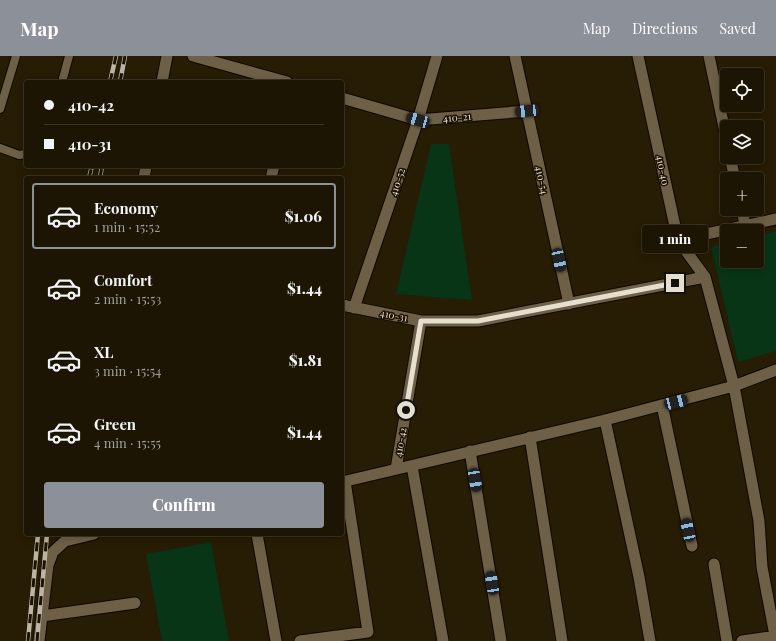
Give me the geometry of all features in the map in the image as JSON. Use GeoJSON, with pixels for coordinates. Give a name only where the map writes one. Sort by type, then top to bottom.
{"type":"FeatureCollection","features":[{"type":"Feature","properties":{"kind":"street"},"geometry":{"type":"LineString","coordinates":[[162,80],[167,56]]}},
{"type":"Feature","properties":{"kind":"street"},"geometry":{"type":"LineString","coordinates":[[193,56],[281,80]]}},
{"type":"Feature","properties":{"kind":"street","name":"410-52"},"geometry":{"type":"LineString","coordinates":[[354,308],[418,120],[437,56]]}},
{"type":"Feature","properties":{"kind":"street","name":"410-54"},"geometry":{"type":"LineString","coordinates":[[515,56],[569,304]]}},
{"type":"Feature","properties":{"kind":"street","name":"410-40"},"geometry":{"type":"LineString","coordinates":[[638,56],[678,240],[705,277]]}},
{"type":"Feature","properties":{"kind":"street"},"geometry":{"type":"LineString","coordinates":[[709,56],[723,120]]}},
{"type":"Feature","properties":{"kind":"street","name":"410-21"},"geometry":{"type":"LineString","coordinates":[[344,99],[418,120],[527,111]]}},
{"type":"Feature","properties":{"kind":"street"},"geometry":{"type":"LineString","coordinates":[[749,224],[776,218]]}},
{"type":"Feature","properties":{"kind":"street"},"geometry":{"type":"LineString","coordinates":[[678,240],[720,231]]}},
{"type":"Feature","properties":{"kind":"street"},"geometry":{"type":"LineString","coordinates":[[705,277],[734,386],[759,521],[762,567],[776,637],[742,641]]}},
{"type":"Feature","properties":{"kind":"street","name":"410-31"},"geometry":{"type":"LineString","coordinates":[[344,306],[421,321],[478,321],[705,277]]}},
{"type":"Feature","properties":{"kind":"street","name":"410-42"},"geometry":{"type":"LineString","coordinates":[[396,469],[421,321]]}},
{"type":"Feature","properties":{"kind":"street"},"geometry":{"type":"LineString","coordinates":[[300,641],[368,632],[344,481],[605,420],[734,386],[776,370]]}},
{"type":"Feature","properties":{"kind":"street"},"geometry":{"type":"LineString","coordinates":[[662,405],[692,546]]}},
{"type":"Feature","properties":{"kind":"street"},"geometry":{"type":"LineString","coordinates":[[605,420],[640,577],[650,641]]}},
{"type":"Feature","properties":{"kind":"street"},"geometry":{"type":"LineString","coordinates":[[530,437],[562,641]]}},
{"type":"Feature","properties":{"kind":"street"},"geometry":{"type":"LineString","coordinates":[[470,451],[501,641]]}},
{"type":"Feature","properties":{"kind":"street"},"geometry":{"type":"LineString","coordinates":[[412,466],[443,641]]}},
{"type":"Feature","properties":{"kind":"street"},"geometry":{"type":"LineString","coordinates":[[39,641],[48,565],[53,552],[65,541],[83,536]]}},
{"type":"Feature","properties":{"kind":"street"},"geometry":{"type":"LineString","coordinates":[[257,536],[276,641]]}},
{"type":"Feature","properties":{"kind":"street"},"geometry":{"type":"LineString","coordinates":[[714,564],[727,641]]}},
{"type":"Feature","properties":{"kind":"street"},"geometry":{"type":"LineString","coordinates":[[42,616],[135,603]]}},
{"type":"Feature","properties":{"kind":"lane"},"geometry":{"type":"LineString","coordinates":[[0,109],[16,56]]}},
{"type":"Feature","properties":{"kind":"lane"},"geometry":{"type":"LineString","coordinates":[[63,80],[69,56]]}},
{"type":"Feature","properties":{"kind":"lane"},"geometry":{"type":"LineString","coordinates":[[0,148],[19,155],[24,154]]}},
{"type":"Feature","properties":{"kind":"green space"},"geometry":{"type":"Polygon","coordinates":[[[431,144],[449,144],[472,300],[396,294],[431,144]]]}},
{"type":"Feature","properties":{"kind":"green space"},"geometry":{"type":"Polygon","coordinates":[[[776,231],[776,351],[738,362],[711,247],[720,245],[720,268],[764,268],[764,234],[776,231]]]}},
{"type":"Feature","properties":{"kind":"green space"},"geometry":{"type":"Polygon","coordinates":[[[211,542],[229,641],[162,641],[146,554],[211,542]]]}},
{"type":"Feature","properties":{"kind":"railway"},"geometry":{"type":"LineString","coordinates":[[110,80],[116,56]]}},
{"type":"Feature","properties":{"kind":"railway"},"geometry":{"type":"LineString","coordinates":[[120,80],[125,56]]}},
{"type":"Feature","properties":{"kind":"railway"},"geometry":{"type":"LineString","coordinates":[[90,176],[92,168]]}},
{"type":"Feature","properties":{"kind":"railway"},"geometry":{"type":"LineString","coordinates":[[100,176],[102,168]]}},
{"type":"Feature","properties":{"kind":"railway"},"geometry":{"type":"LineString","coordinates":[[28,641],[38,536]]}},
{"type":"Feature","properties":{"kind":"railway"},"geometry":{"type":"LineString","coordinates":[[37,641],[47,536]]}},
{"type":"Feature","properties":{"kind":"route"},"geometry":{"type":"LineString","coordinates":[[406,410],[421,321],[478,321],[675,283]]}}]}
